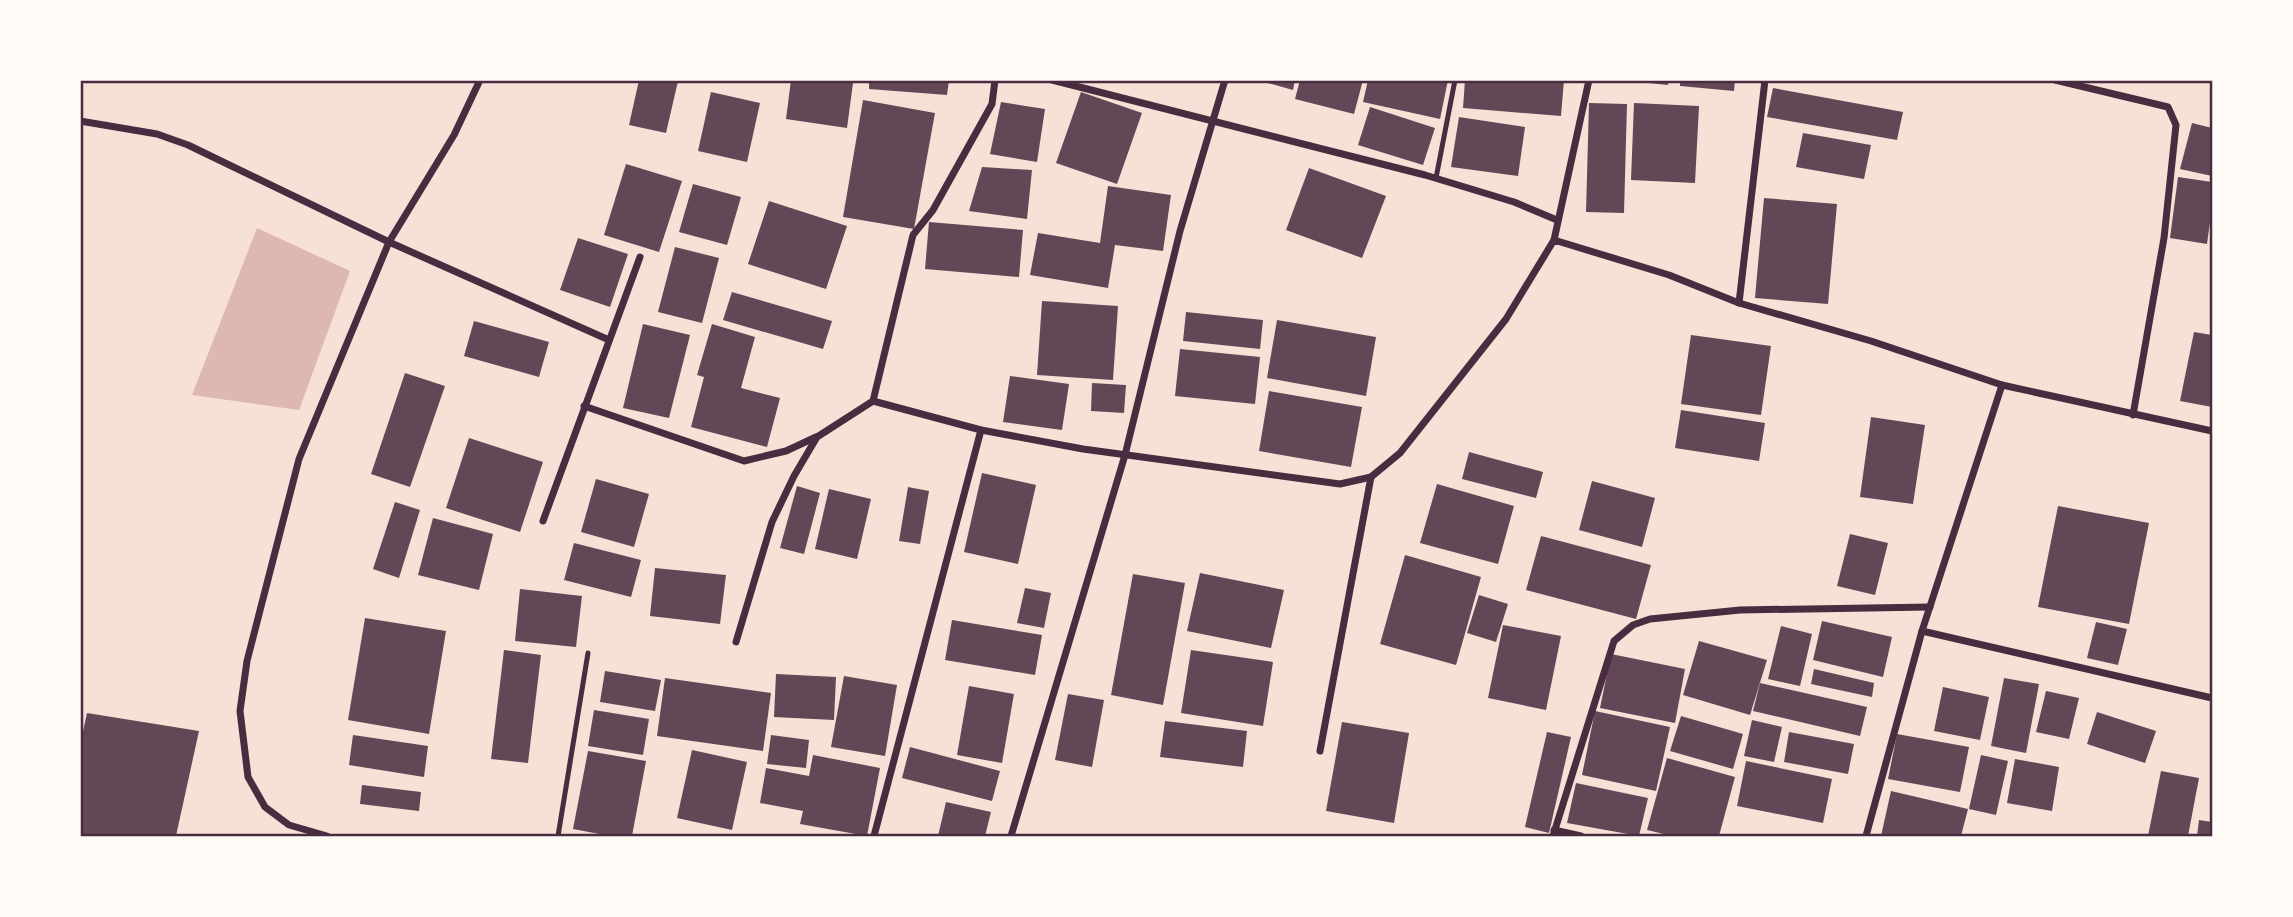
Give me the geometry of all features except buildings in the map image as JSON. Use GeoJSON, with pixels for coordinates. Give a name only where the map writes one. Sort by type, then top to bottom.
{"type":"FeatureCollection","features":[{"type":"Feature","properties":{"kind":"street"},"geometry":{"type":"LineString","coordinates":[[327,836],[289,825],[265,807],[248,778],[240,710],[247,661],[299,459],[389,242],[454,135],[480,80]]}},
{"type":"Feature","properties":{"kind":"street"},"geometry":{"type":"LineString","coordinates":[[584,406],[744,461],[786,451],[817,437],[873,401],[913,235],[933,210],[992,104],[995,80]]}},
{"type":"Feature","properties":{"kind":"street"},"geometry":{"type":"LineString","coordinates":[[1052,80],[1077,82],[1436,178],[1514,202],[1557,220]]}},
{"type":"Feature","properties":{"kind":"street"},"geometry":{"type":"LineString","coordinates":[[1011,836],[1125,455],[1180,231],[1215,121],[1225,80]]}},
{"type":"Feature","properties":{"kind":"street"},"geometry":{"type":"LineString","coordinates":[[873,401],[981,430],[1125,455],[1340,484],[1371,477],[1400,453],[1506,319],[1554,240],[1589,80]]}},
{"type":"Feature","properties":{"kind":"street"},"geometry":{"type":"LineString","coordinates":[[1740,303],[1765,80]]}},
{"type":"Feature","properties":{"kind":"street"},"geometry":{"type":"LineString","coordinates":[[2055,80],[2168,107],[2176,125],[2165,238],[2133,415]]}},
{"type":"Feature","properties":{"kind":"street"},"geometry":{"type":"LineString","coordinates":[[80,121],[157,134],[188,145],[389,242],[609,340]]}},
{"type":"Feature","properties":{"kind":"street"},"geometry":{"type":"LineString","coordinates":[[1554,240],[1669,275],[1740,303],[1871,341],[2001,385],[2213,432]]}},
{"type":"Feature","properties":{"kind":"street"},"geometry":{"type":"LineString","coordinates":[[543,521],[640,257]]}},
{"type":"Feature","properties":{"kind":"street"},"geometry":{"type":"LineString","coordinates":[[1866,836],[1922,631],[2001,385]]}},
{"type":"Feature","properties":{"kind":"street"},"geometry":{"type":"LineString","coordinates":[[874,836],[981,430]]}},
{"type":"Feature","properties":{"kind":"street"},"geometry":{"type":"LineString","coordinates":[[736,642],[772,522],[817,437]]}},
{"type":"Feature","properties":{"kind":"street"},"geometry":{"type":"LineString","coordinates":[[1320,751],[1371,477]]}},
{"type":"Feature","properties":{"kind":"street"},"geometry":{"type":"LineString","coordinates":[[1581,836],[1554,833],[1615,641],[1633,625],[1650,619],[1740,610],[1930,607]]}},
{"type":"Feature","properties":{"kind":"street"},"geometry":{"type":"LineString","coordinates":[[1922,631],[2213,698]]}},
{"type":"Feature","properties":{"kind":"lane"},"geometry":{"type":"LineString","coordinates":[[1436,178],[1455,80]]}},
{"type":"Feature","properties":{"kind":"lane"},"geometry":{"type":"LineString","coordinates":[[558,836],[588,653]]}},
{"type":"Feature","properties":{"kind":"shaded area"},"geometry":{"type":"Polygon","coordinates":[[[257,228],[350,271],[299,410],[192,395],[257,228]]]}}]}
